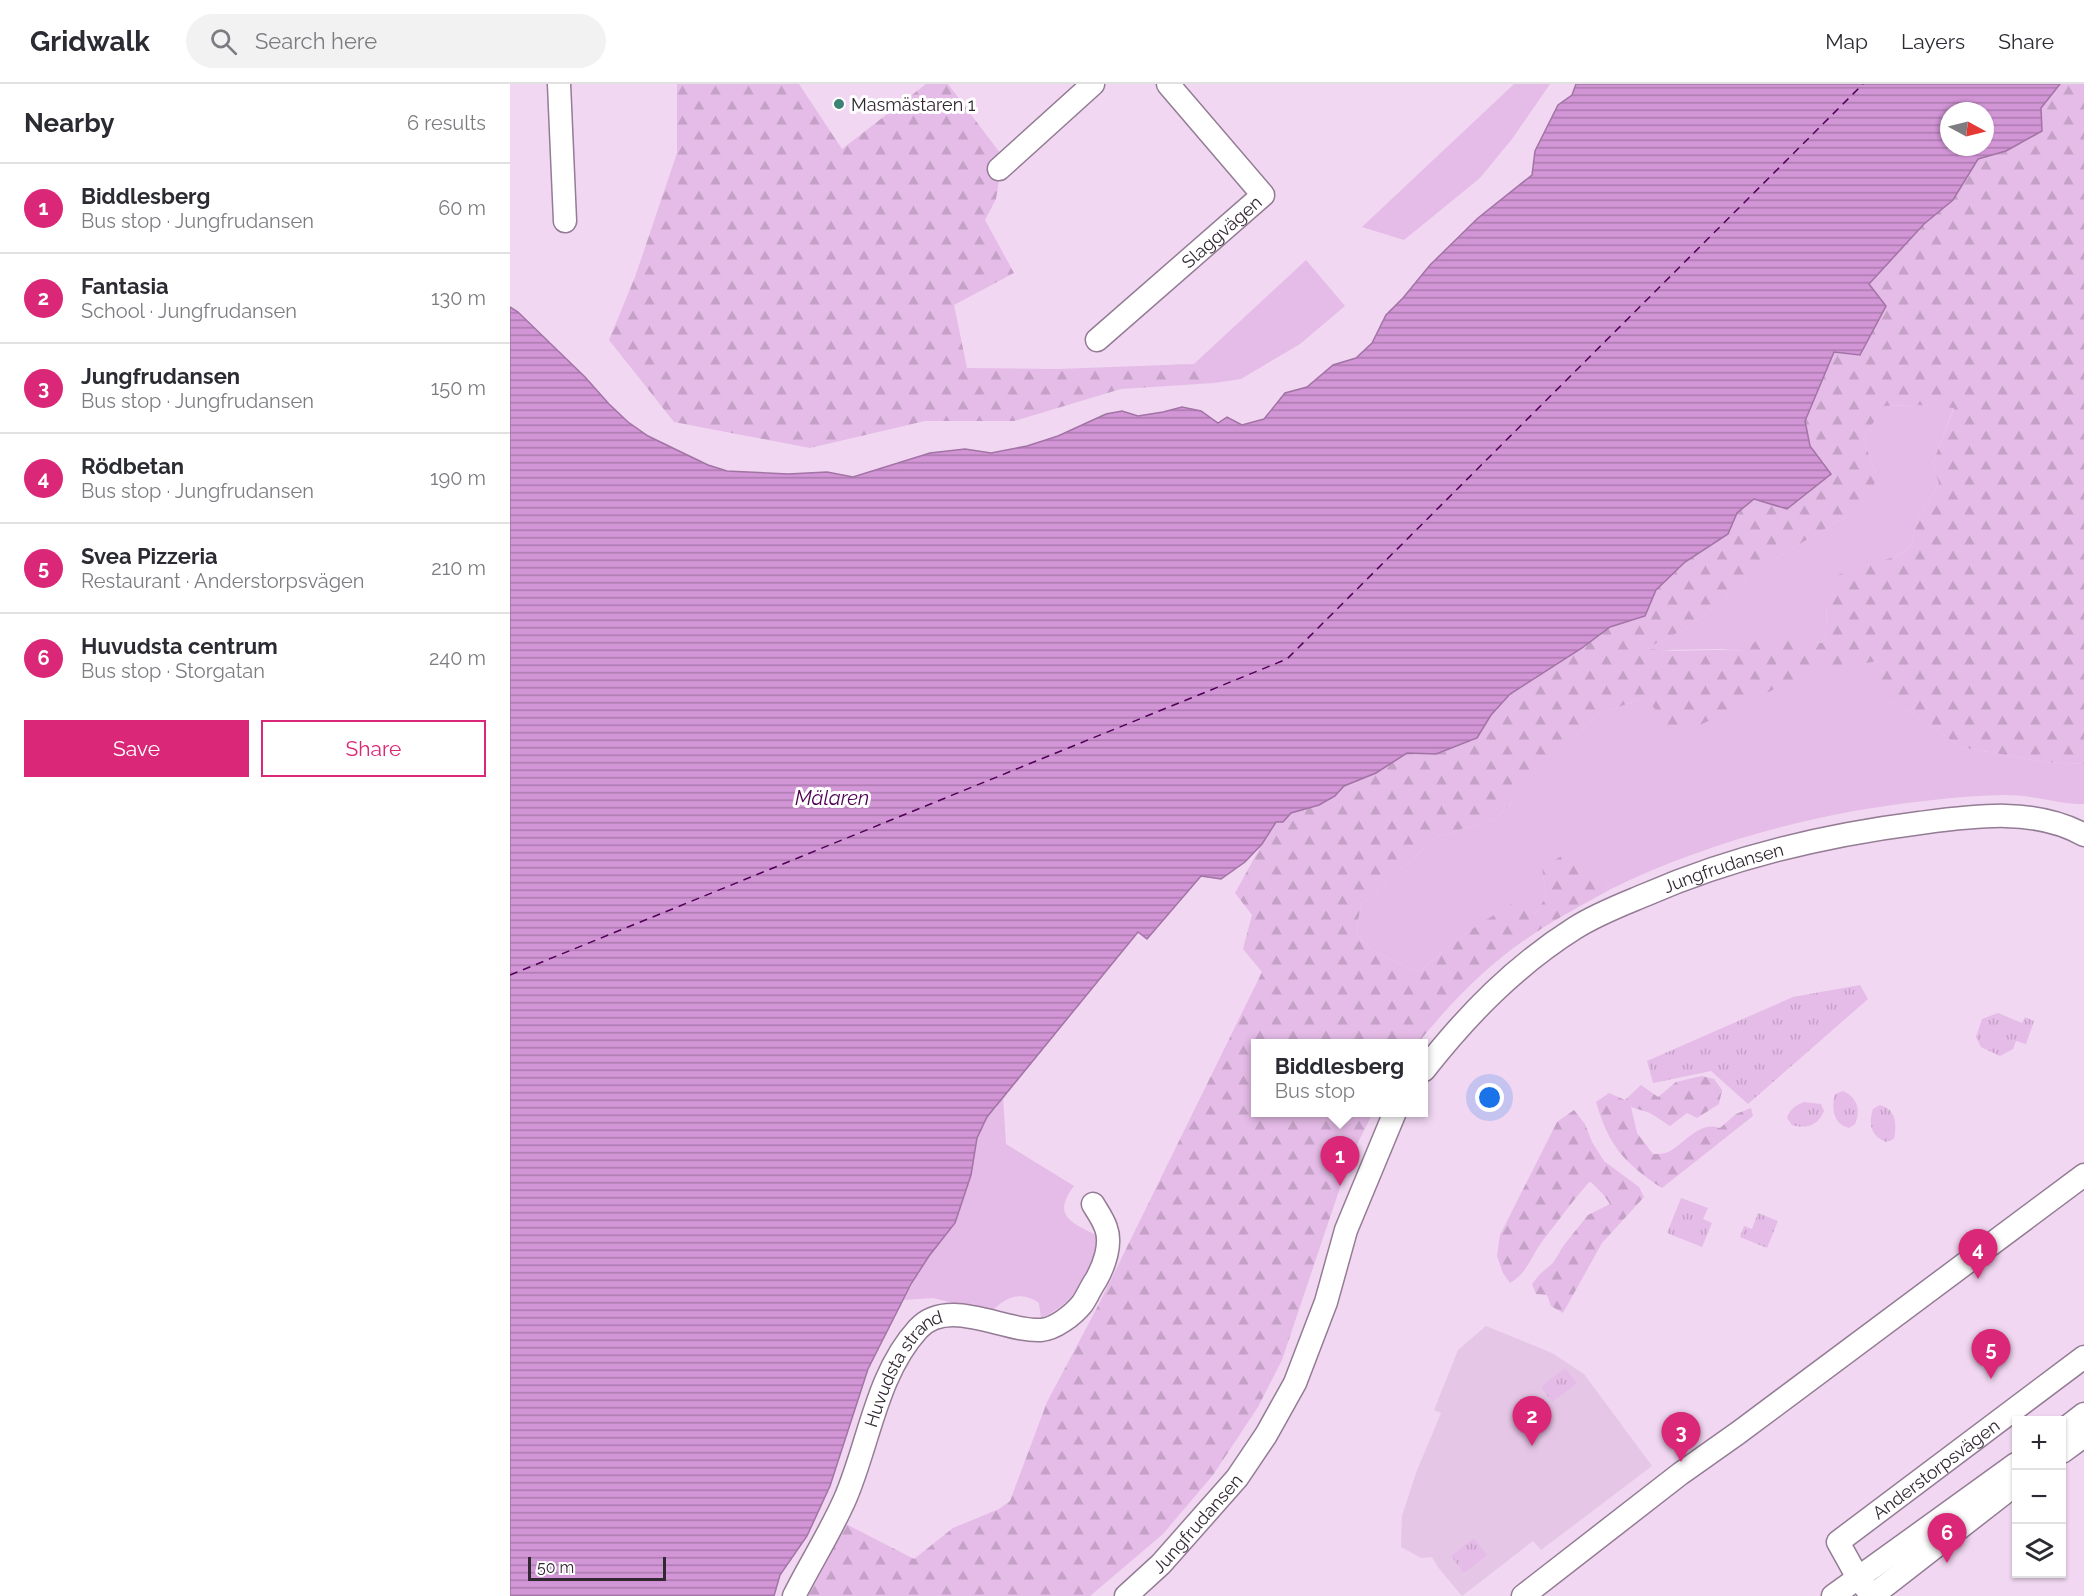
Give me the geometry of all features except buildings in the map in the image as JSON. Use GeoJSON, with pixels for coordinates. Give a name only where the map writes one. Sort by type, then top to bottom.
{"type":"FeatureCollection","features":[{"type":"Feature","properties":{"kind":"street"},"geometry":{"type":"LineString","coordinates":[[559,84],[565,221]]}},
{"type":"Feature","properties":{"kind":"street"},"geometry":{"type":"LineString","coordinates":[[999,169],[1093,84]]}},
{"type":"Feature","properties":{"kind":"street","name":"Slaggvägen"},"geometry":{"type":"LineString","coordinates":[[1098,340],[1263,195],[1168,84]]}},
{"type":"Feature","properties":{"kind":"street","name":"Jungfrudansen"},"geometry":{"type":"LineString","coordinates":[[1428,1065],[1478,1006],[1512,974],[1555,941],[1600,914],[1707,869],[1807,842],[1880,828],[1961,818],[2012,816],[2049,822],[2079,833]]}},
{"type":"Feature","properties":{"kind":"street","name":"Jungfrudansen"},"geometry":{"type":"LineString","coordinates":[[1126,1596],[1161,1564],[1237,1478],[1266,1435],[1295,1383],[1326,1302],[1346,1230],[1393,1117]]}},
{"type":"Feature","properties":{"kind":"street"},"geometry":{"type":"LineString","coordinates":[[1523,1596],[1680,1474],[2084,1175]]}},
{"type":"Feature","properties":{"kind":"street","name":"Huvudsta strand"},"geometry":{"type":"LineString","coordinates":[[794,1596],[845,1498],[882,1392],[901,1348],[921,1326],[935,1318],[948,1315],[1042,1330],[1069,1316],[1082,1304],[1100,1273],[1105,1259],[1108,1239],[1106,1228],[1093,1204]]}},
{"type":"Feature","properties":{"kind":"street","name":"Anderstorpsvägen"},"geometry":{"type":"LineString","coordinates":[[1872,1596],[1858,1578],[1838,1542],[2084,1357]]}},
{"type":"Feature","properties":{"kind":"street"},"geometry":{"type":"LineString","coordinates":[[2066,1427],[2084,1414]]}},
{"type":"Feature","properties":{"kind":"street"},"geometry":{"type":"LineString","coordinates":[[2066,1449],[2084,1436]]}},
{"type":"Feature","properties":{"kind":"street"},"geometry":{"type":"LineString","coordinates":[[1833,1596],[2012,1467]]}},
{"type":"Feature","properties":{"kind":"street"},"geometry":{"type":"LineString","coordinates":[[1872,1596],[2012,1487]]}},
{"type":"Feature","properties":{"kind":"shaded area"},"geometry":{"type":"Polygon","coordinates":[[[1486,1326],[1552,1353],[1584,1374],[1652,1466],[1541,1550],[1533,1541],[1462,1596],[1432,1557],[1421,1558],[1401,1547],[1402,1516],[1416,1473],[1441,1413],[1434,1410],[1458,1350],[1486,1326]]]}},
{"type":"Feature","properties":{"kind":"green space"},"geometry":{"type":"Polygon","coordinates":[[[677,84],[799,84],[842,149],[926,84],[948,84],[1003,157],[996,199],[985,220],[1014,273],[954,305],[967,368],[1057,369],[1194,364],[1214,383],[1121,389],[1014,421],[925,421],[810,448],[674,422],[609,340],[635,277],[677,153],[677,84]]]}},
{"type":"Feature","properties":{"kind":"green space"},"geometry":{"type":"Polygon","coordinates":[[[1514,84],[1550,84],[1512,139],[1480,178],[1404,240],[1362,227],[1514,84]]]}},
{"type":"Feature","properties":{"kind":"green space"},"geometry":{"type":"Polygon","coordinates":[[[2060,84],[2084,84],[2084,764],[2044,762],[1961,747],[1912,713],[1884,699],[1870,685],[1879,661],[1820,671],[1785,684],[1675,737],[1646,697],[1599,714],[1496,818],[1437,837],[1361,904],[1356,934],[1372,950],[1415,971],[1424,968],[1458,938],[1519,899],[1535,914],[1546,897],[1542,867],[1569,852],[1600,875],[1611,889],[1518,944],[1458,998],[1421,1039],[1251,1039],[1251,1117],[1371,1117],[1350,1158],[1282,1360],[1258,1407],[1213,1475],[1163,1534],[1090,1596],[805,1596],[844,1523],[914,1559],[953,1528],[999,1509],[1010,1501],[1047,1402],[1099,1304],[1262,972],[1243,949],[1252,915],[1235,893],[1268,836],[1268,832],[1276,822],[1283,822],[1291,813],[1319,805],[1335,796],[1344,786],[1376,773],[1407,753],[1436,754],[1477,738],[1491,715],[1510,694],[1582,648],[1610,627],[1645,616],[1656,590],[1685,562],[1728,534],[1737,513],[1754,498],[1787,509],[1831,474],[1810,446],[1805,421],[1834,351],[1861,355],[1885,306],[1869,284],[1924,224],[1953,200],[1978,159],[2006,151],[2060,84]],[[1918,405],[1884,406],[1863,439],[1876,473],[1873,494],[1847,516],[1757,569],[1715,607],[1683,630],[1647,648],[1671,651],[1743,651],[1760,638],[1822,643],[1827,629],[1826,600],[1837,575],[1897,556],[1911,547],[1917,520],[1939,483],[1932,465],[1954,408],[1918,405]]]}},
{"type":"Feature","properties":{"kind":"green space"},"geometry":{"type":"Polygon","coordinates":[[[1306,260],[1345,306],[1300,344],[1241,379],[1214,383],[1194,364],[1306,260]]]}},
{"type":"Feature","properties":{"kind":"green space"},"geometry":{"type":"Polygon","coordinates":[[[1884,406],[1954,407],[1932,465],[1939,483],[1917,520],[1911,547],[1826,600],[1827,629],[1822,643],[1800,642],[1743,651],[1646,648],[1683,630],[1715,607],[1757,569],[1847,516],[1876,473],[1863,439],[1884,406]]]}},
{"type":"Feature","properties":{"kind":"green space"},"geometry":{"type":"Polygon","coordinates":[[[1880,661],[1884,699],[1912,713],[1961,747],[2044,762],[2084,764],[2084,804],[2017,795],[1995,795],[1869,809],[1793,824],[1719,845],[1682,858],[1611,889],[1600,875],[1542,867],[1546,897],[1535,914],[1519,900],[1458,938],[1424,968],[1415,971],[1372,950],[1356,934],[1361,904],[1437,837],[1496,818],[1599,714],[1646,697],[1745,702],[1820,670],[1880,661]]]}},
{"type":"Feature","properties":{"kind":"green space"},"geometry":{"type":"Polygon","coordinates":[[[1860,985],[1868,999],[1748,1104],[1711,1071],[1653,1083],[1647,1061],[1793,997],[1860,985]]]}},
{"type":"Feature","properties":{"kind":"green space"},"geometry":{"type":"Polygon","coordinates":[[[1998,1013],[2022,1023],[2025,1017],[2034,1021],[2026,1044],[2016,1041],[2013,1049],[2000,1056],[1981,1047],[1976,1037],[1982,1019],[1998,1013]]]}},
{"type":"Feature","properties":{"kind":"green space"},"geometry":{"type":"Polygon","coordinates":[[[1702,1076],[1714,1079],[1722,1090],[1719,1104],[1697,1118],[1687,1113],[1670,1126],[1650,1113],[1631,1107],[1637,1133],[1653,1154],[1668,1152],[1692,1134],[1706,1127],[1720,1128],[1736,1114],[1751,1108],[1753,1116],[1662,1188],[1637,1170],[1620,1152],[1606,1130],[1596,1102],[1609,1093],[1625,1100],[1641,1085],[1658,1097],[1676,1082],[1702,1076]]]}},
{"type":"Feature","properties":{"kind":"green space"},"geometry":{"type":"Polygon","coordinates":[[[1843,1091],[1855,1100],[1858,1109],[1855,1124],[1849,1128],[1836,1119],[1833,1110],[1835,1094],[1843,1091]]]}},
{"type":"Feature","properties":{"kind":"green space"},"geometry":{"type":"Polygon","coordinates":[[[1003,1097],[1006,1144],[1074,1186],[1064,1204],[1064,1211],[1078,1226],[1096,1235],[1096,1248],[1088,1273],[1082,1284],[1064,1304],[1041,1318],[1039,1303],[1020,1296],[1002,1302],[991,1312],[933,1298],[903,1300],[929,1256],[955,1223],[971,1175],[977,1138],[987,1117],[1003,1097]]]}},
{"type":"Feature","properties":{"kind":"green space"},"geometry":{"type":"Polygon","coordinates":[[[1804,1102],[1821,1104],[1824,1111],[1811,1125],[1802,1127],[1792,1125],[1787,1118],[1788,1115],[1798,1104],[1804,1102]]]}},
{"type":"Feature","properties":{"kind":"green space"},"geometry":{"type":"Polygon","coordinates":[[[1880,1105],[1889,1110],[1895,1123],[1894,1139],[1886,1142],[1874,1133],[1871,1124],[1873,1109],[1880,1105]]]}},
{"type":"Feature","properties":{"kind":"green space"},"geometry":{"type":"Polygon","coordinates":[[[1574,1110],[1585,1124],[1592,1142],[1604,1161],[1639,1187],[1644,1197],[1602,1243],[1563,1313],[1551,1306],[1547,1295],[1536,1294],[1532,1284],[1553,1263],[1588,1215],[1610,1204],[1590,1181],[1544,1239],[1525,1269],[1510,1283],[1503,1273],[1497,1256],[1500,1235],[1557,1122],[1574,1110]]]}},
{"type":"Feature","properties":{"kind":"green space"},"geometry":{"type":"Polygon","coordinates":[[[1681,1198],[1708,1208],[1703,1219],[1712,1223],[1702,1247],[1667,1233],[1681,1198]]]}},
{"type":"Feature","properties":{"kind":"green space"},"geometry":{"type":"Polygon","coordinates":[[[1758,1213],[1778,1221],[1767,1248],[1740,1237],[1744,1226],[1752,1229],[1758,1213]]]}},
{"type":"Feature","properties":{"kind":"green space"},"geometry":{"type":"Polygon","coordinates":[[[1565,1368],[1577,1383],[1552,1402],[1541,1387],[1565,1368]]]}},
{"type":"Feature","properties":{"kind":"green space"},"geometry":{"type":"Polygon","coordinates":[[[1474,1538],[1487,1555],[1464,1573],[1451,1556],[1474,1538]]]}},
{"type":"Feature","properties":{"kind":"water","name":"Mälaren"},"geometry":{"type":"Polygon","coordinates":[[[1576,84],[2060,84],[2041,108],[2042,131],[2006,151],[1994,154],[1994,102],[1940,102],[1940,156],[1988,156],[1978,159],[1953,200],[1924,224],[1869,284],[1886,306],[1860,355],[1834,352],[1805,421],[1810,446],[1831,474],[1787,509],[1754,499],[1737,513],[1728,534],[1685,562],[1656,590],[1645,616],[1610,627],[1582,648],[1510,694],[1491,715],[1477,738],[1436,754],[1407,753],[1376,773],[1344,786],[1335,796],[1319,805],[1291,813],[1283,822],[1276,822],[1262,844],[1245,862],[1221,879],[1201,876],[1147,939],[1138,932],[987,1117],[977,1138],[971,1175],[955,1223],[911,1284],[868,1369],[830,1486],[807,1536],[780,1575],[774,1596],[510,1596],[510,307],[518,312],[585,377],[628,422],[648,436],[708,465],[727,471],[788,474],[827,472],[853,477],[930,453],[965,449],[991,453],[1027,446],[1058,436],[1106,414],[1122,411],[1138,416],[1182,407],[1201,411],[1218,423],[1227,417],[1242,425],[1264,419],[1285,393],[1307,387],[1333,365],[1356,358],[1372,343],[1386,315],[1430,265],[1478,218],[1532,175],[1535,151],[1558,105],[1572,95],[1576,84]]]}},
{"type":"Feature","properties":{"kind":"ferry route"},"geometry":{"type":"LineString","coordinates":[[510,975],[1287,659],[1863,84]]}},
{"type":"Feature","properties":{"kind":"place","name":"Masmästaren 1"},"geometry":{"type":"Point","coordinates":[839,104]}},
{"type":"Feature","properties":{"kind":"place","name":"Biddlesberg"},"geometry":{"type":"Point","coordinates":[1340,1186]}},
{"type":"Feature","properties":{"kind":"place","name":"Rödbetan"},"geometry":{"type":"Point","coordinates":[1978,1279]}},
{"type":"Feature","properties":{"kind":"place","name":"Svea Pizzeria"},"geometry":{"type":"Point","coordinates":[1991,1379]}},
{"type":"Feature","properties":{"kind":"place","name":"Fantasia"},"geometry":{"type":"Point","coordinates":[1532,1446]}},
{"type":"Feature","properties":{"kind":"place","name":"Jungfrudansen"},"geometry":{"type":"Point","coordinates":[1681,1462]}},
{"type":"Feature","properties":{"kind":"place","name":"Huvudsta centrum"},"geometry":{"type":"Point","coordinates":[1947,1563]}}]}
